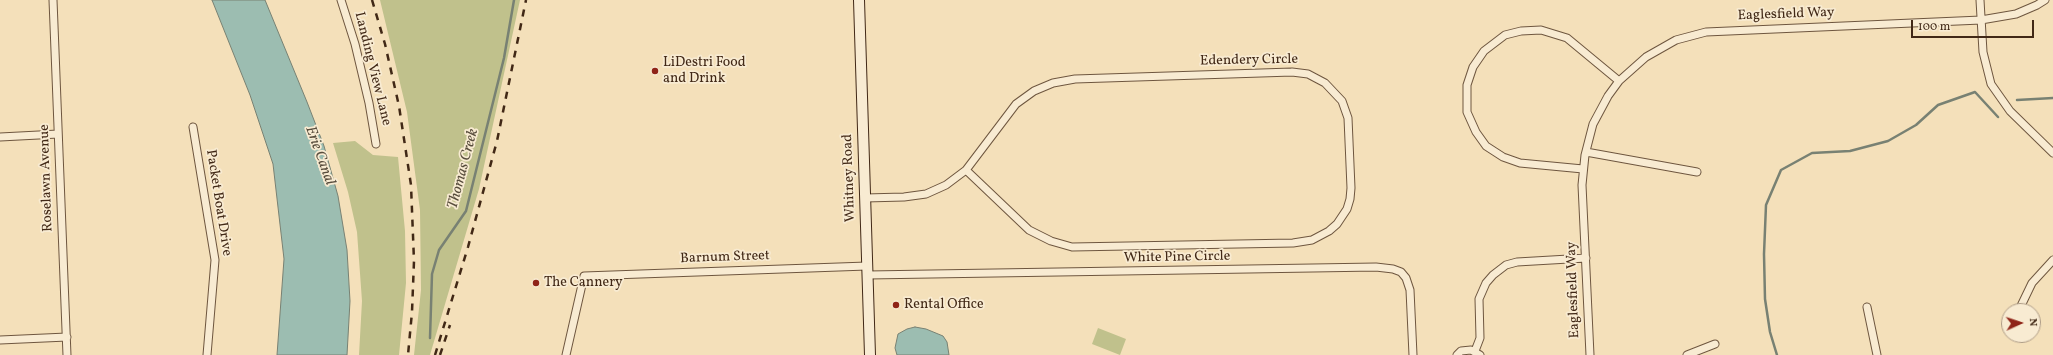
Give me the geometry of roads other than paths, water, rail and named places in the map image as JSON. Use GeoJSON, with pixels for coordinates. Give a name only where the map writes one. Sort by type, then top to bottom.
{"type":"FeatureCollection","features":[{"type":"Feature","properties":{"kind":"main road","name":"Whitney Road"},"geometry":{"type":"LineString","coordinates":[[859,0],[870,355]]}},
{"type":"Feature","properties":{"kind":"street","name":"Roselawn Avenue"},"geometry":{"type":"LineString","coordinates":[[53,0],[67,355]]}},
{"type":"Feature","properties":{"kind":"street","name":"Landing View Lane"},"geometry":{"type":"LineString","coordinates":[[341,0],[355,44],[369,103],[376,144]]}},
{"type":"Feature","properties":{"kind":"street"},"geometry":{"type":"LineString","coordinates":[[1980,0],[1985,63],[1996,94],[2010,111],[2053,153]]}},
{"type":"Feature","properties":{"kind":"street","name":"Eaglesfield Way"},"geometry":{"type":"LineString","coordinates":[[1590,355],[1583,169],[1586,152],[1599,110],[1619,81],[1633,67],[1660,48],[1676,40],[1706,32],[1981,20],[2016,14],[2037,6],[2045,0]]}},
{"type":"Feature","properties":{"kind":"street"},"geometry":{"type":"LineString","coordinates":[[1583,169],[1520,163],[1503,157],[1486,146],[1476,132],[1468,112],[1466,94],[1473,66],[1484,51],[1505,35],[1521,31],[1541,30],[1560,34],[1571,41],[1619,81]]}},
{"type":"Feature","properties":{"kind":"street","name":"Edendery Circle"},"geometry":{"type":"LineString","coordinates":[[865,198],[904,197],[926,194],[946,185],[966,170],[1016,104],[1034,91],[1053,83],[1075,79],[1292,72],[1316,77],[1333,89],[1342,101],[1348,118],[1351,188],[1346,209],[1337,224],[1321,236],[1302,242],[1083,248],[1052,241],[1029,230],[966,170]]}},
{"type":"Feature","properties":{"kind":"street","name":"Packet Boat Drive"},"geometry":{"type":"LineString","coordinates":[[193,127],[216,260],[207,355]]}},
{"type":"Feature","properties":{"kind":"street"},"geometry":{"type":"LineString","coordinates":[[0,137],[58,134]]}},
{"type":"Feature","properties":{"kind":"street"},"geometry":{"type":"LineString","coordinates":[[1586,152],[1697,172]]}},
{"type":"Feature","properties":{"kind":"street"},"geometry":{"type":"LineString","coordinates":[[1457,355],[1466,350],[1478,353],[1480,338],[1479,299],[1486,283],[1493,275],[1506,265],[1517,262],[1586,258]]}},
{"type":"Feature","properties":{"kind":"street"},"geometry":{"type":"LineString","coordinates":[[2022,303],[2032,283],[2053,260]]}},
{"type":"Feature","properties":{"kind":"street","name":"White Pine Circle"},"geometry":{"type":"LineString","coordinates":[[867,271],[1385,267],[1401,272],[1406,278],[1410,290],[1413,355]]}},
{"type":"Feature","properties":{"kind":"street","name":"Barnum Street"},"geometry":{"type":"LineString","coordinates":[[566,355],[584,276],[867,271]]}},
{"type":"Feature","properties":{"kind":"street"},"geometry":{"type":"LineString","coordinates":[[1867,307],[1877,355]]}},
{"type":"Feature","properties":{"kind":"street"},"geometry":{"type":"LineString","coordinates":[[0,340],[67,337]]}},
{"type":"Feature","properties":{"kind":"street"},"geometry":{"type":"LineString","coordinates":[[1687,355],[1714,344]]}},
{"type":"Feature","properties":{"kind":"water","name":"Erie Canal"},"geometry":{"type":"Polygon","coordinates":[[[212,0],[265,0],[324,146],[338,196],[347,250],[350,301],[347,355],[277,355],[284,259],[273,164],[250,95],[212,0]]]}},
{"type":"Feature","properties":{"kind":"water"},"geometry":{"type":"Polygon","coordinates":[[[915,327],[926,329],[943,336],[947,342],[949,355],[897,355],[895,348],[898,334],[915,327]]]}},
{"type":"Feature","properties":{"kind":"waterway","name":"Thomas Creek"},"geometry":{"type":"LineString","coordinates":[[430,338],[432,274],[439,250],[466,211],[504,58],[514,0]]}},
{"type":"Feature","properties":{"kind":"waterway"},"geometry":{"type":"LineString","coordinates":[[1777,355],[1770,332],[1765,299],[1764,254],[1766,205],[1781,170],[1812,153],[1850,151],[1888,141],[1916,125],[1938,105],[1975,92],[1998,117]]}},
{"type":"Feature","properties":{"kind":"waterway"},"geometry":{"type":"LineString","coordinates":[[2017,100],[2053,98]]}},
{"type":"Feature","properties":{"kind":"railway"},"geometry":{"type":"LineString","coordinates":[[372,0],[385,44],[399,106],[411,185],[414,261],[412,312],[408,355]]}},
{"type":"Feature","properties":{"kind":"railway"},"geometry":{"type":"LineString","coordinates":[[435,355],[468,247],[497,141],[526,0]]}},
{"type":"Feature","properties":{"kind":"railway"},"geometry":{"type":"LineString","coordinates":[[440,355],[450,325]]}},
{"type":"Feature","properties":{"kind":"place","name":"LiDestri Food and Drink"},"geometry":{"type":"Point","coordinates":[655,71]}},
{"type":"Feature","properties":{"kind":"place","name":"The Cannery"},"geometry":{"type":"Point","coordinates":[536,283]}},
{"type":"Feature","properties":{"kind":"place","name":"Rental Office"},"geometry":{"type":"Point","coordinates":[896,305]}}]}
